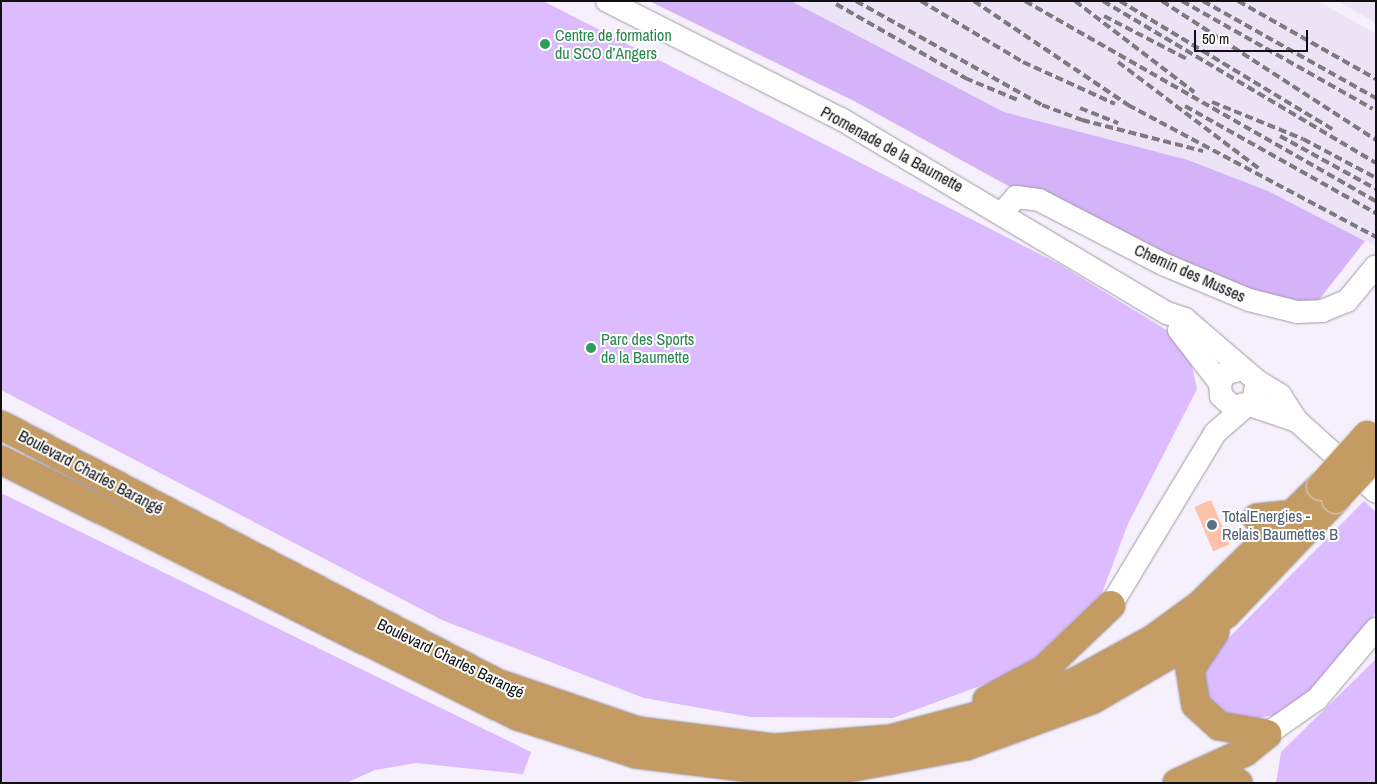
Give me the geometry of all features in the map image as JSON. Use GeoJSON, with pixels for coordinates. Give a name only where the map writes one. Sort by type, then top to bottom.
{"type":"FeatureCollection","features":[{"type":"Feature","properties":{"kind":"highway","name":"Boulevard Charles Barangé"},"geometry":{"type":"LineString","coordinates":[[1,425],[420,646],[497,684],[593,718],[678,738],[775,748],[890,740],[942,728],[1015,706],[1077,681],[1153,639],[1201,604],[1294,514],[1328,492]]}},
{"type":"Feature","properties":{"kind":"highway","name":"Boulevard Charles Barangé"},"geometry":{"type":"LineString","coordinates":[[1,460],[518,716],[636,754],[792,777],[906,760],[1027,727],[1092,700],[1141,673],[1226,614],[1373,439]]}},
{"type":"Feature","properties":{"kind":"highway"},"geometry":{"type":"LineString","coordinates":[[1258,518],[1294,514]]}},
{"type":"Feature","properties":{"kind":"highway"},"geometry":{"type":"LineString","coordinates":[[942,728],[969,707],[1043,670],[1111,605]]}},
{"type":"Feature","properties":{"kind":"highway"},"geometry":{"type":"LineString","coordinates":[[1226,614],[1190,669],[1196,705],[1219,726],[1267,734]]}},
{"type":"Feature","properties":{"kind":"highway"},"geometry":{"type":"LineString","coordinates":[[1177,783],[1245,752],[1267,734]]}},
{"type":"Feature","properties":{"kind":"highway"},"geometry":{"type":"LineString","coordinates":[[1207,770],[1238,783]]}},
{"type":"Feature","properties":{"kind":"street","name":"Promenade de la Baumette"},"geometry":{"type":"LineString","coordinates":[[607,1],[841,119],[1003,212],[1167,313],[1185,319],[1250,375],[1280,395],[1297,420],[1376,492]]}},
{"type":"Feature","properties":{"kind":"street","name":"Chemin des Musses"},"geometry":{"type":"LineString","coordinates":[[1003,212],[1016,197],[1039,200],[1172,267],[1249,300],[1297,312],[1322,311],[1347,301],[1376,266]]}},
{"type":"Feature","properties":{"kind":"street","name":"Promenade de la Baumette"},"geometry":{"type":"LineString","coordinates":[[1167,313],[1220,390],[1228,405],[1247,406],[1297,420]]}},
{"type":"Feature","properties":{"kind":"street"},"geometry":{"type":"LineString","coordinates":[[1111,605],[1215,433],[1247,406],[1257,394],[1250,375],[1226,373],[1220,390],[1215,433]]}},
{"type":"Feature","properties":{"kind":"street"},"geometry":{"type":"LineString","coordinates":[[1267,734],[1317,699],[1376,629]]}},
{"type":"Feature","properties":{"kind":"shaded area","name":"Parc des Sports de la Baumette"},"geometry":{"type":"Polygon","coordinates":[[[1,1],[543,1],[1059,264],[1168,331],[1192,366],[1197,389],[1128,524],[1102,593],[1021,671],[893,718],[751,717],[644,698],[442,620],[1,390],[1,1]]]}},
{"type":"Feature","properties":{"kind":"shaded area"},"geometry":{"type":"Polygon","coordinates":[[[649,1],[791,1],[1004,112],[1188,160],[1268,191],[1365,241],[1315,305],[1236,286],[1029,187],[1012,188],[854,101],[649,1]]]}},
{"type":"Feature","properties":{"kind":"shaded area"},"geometry":{"type":"Polygon","coordinates":[[[791,1],[1318,1],[1376,34],[1376,246],[1268,191],[1188,160],[1004,112],[791,1]]]}},
{"type":"Feature","properties":{"kind":"shaded area"},"geometry":{"type":"Polygon","coordinates":[[[1338,1],[1376,1],[1376,23],[1338,1]]]}},
{"type":"Feature","properties":{"kind":"shaded area"},"geometry":{"type":"Polygon","coordinates":[[[1,493],[531,752],[523,774],[416,763],[375,770],[346,783],[1,783],[1,493]]]}},
{"type":"Feature","properties":{"kind":"shaded area"},"geometry":{"type":"Polygon","coordinates":[[[1364,501],[1376,512],[1376,611],[1357,647],[1328,680],[1283,714],[1244,720],[1213,711],[1200,687],[1209,658],[1364,501]]]}},
{"type":"Feature","properties":{"kind":"shaded area"},"geometry":{"type":"Polygon","coordinates":[[[1376,659],[1376,783],[1276,783],[1281,752],[1376,659]]]}},
{"type":"Feature","properties":{"kind":"building","name":"TotalEnergies - Relais Baumettes B"},"geometry":{"type":"Polygon","coordinates":[[[1211,500],[1230,544],[1213,551],[1194,507],[1211,500]]]}},
{"type":"Feature","properties":{"kind":"railway"},"geometry":{"type":"LineString","coordinates":[[856,1],[1042,105],[1082,120],[1203,151]]}},
{"type":"Feature","properties":{"kind":"railway"},"geometry":{"type":"LineString","coordinates":[[921,1],[1023,62],[1115,104]]}},
{"type":"Feature","properties":{"kind":"railway"},"geometry":{"type":"LineString","coordinates":[[974,1],[1128,105],[1376,237]]}},
{"type":"Feature","properties":{"kind":"railway"},"geometry":{"type":"LineString","coordinates":[[1025,1],[1376,201]]}},
{"type":"Feature","properties":{"kind":"railway"},"geometry":{"type":"LineString","coordinates":[[1075,1],[1194,92]]}},
{"type":"Feature","properties":{"kind":"railway"},"geometry":{"type":"LineString","coordinates":[[1103,1],[1376,163]]}},
{"type":"Feature","properties":{"kind":"railway"},"geometry":{"type":"LineString","coordinates":[[1120,1],[1332,129]]}},
{"type":"Feature","properties":{"kind":"railway"},"geometry":{"type":"LineString","coordinates":[[1162,1],[1376,140]]}},
{"type":"Feature","properties":{"kind":"railway"},"geometry":{"type":"LineString","coordinates":[[1182,1],[1373,109]]}},
{"type":"Feature","properties":{"kind":"railway"},"geometry":{"type":"LineString","coordinates":[[1203,1],[1376,98]]}},
{"type":"Feature","properties":{"kind":"railway"},"geometry":{"type":"LineString","coordinates":[[1238,1],[1376,79]]}},
{"type":"Feature","properties":{"kind":"railway"},"geometry":{"type":"LineString","coordinates":[[836,4],[965,78],[1018,100]]}},
{"type":"Feature","properties":{"kind":"railway"},"geometry":{"type":"LineString","coordinates":[[1104,16],[1187,59]]}},
{"type":"Feature","properties":{"kind":"railway"},"geometry":{"type":"LineString","coordinates":[[1118,62],[1258,168]]}},
{"type":"Feature","properties":{"kind":"railway"},"geometry":{"type":"LineString","coordinates":[[1212,102],[1303,139],[1376,178]]}},
{"type":"Feature","properties":{"kind":"railway"},"geometry":{"type":"LineString","coordinates":[[1185,106],[1376,213]]}},
{"type":"Feature","properties":{"kind":"railway"},"geometry":{"type":"LineString","coordinates":[[1080,108],[1118,123]]}},
{"type":"Feature","properties":{"kind":"railway"},"geometry":{"type":"LineString","coordinates":[[1280,136],[1376,189]]}},
{"type":"Feature","properties":{"kind":"place","name":"Centre de formation du SCO d’Angers"},"geometry":{"type":"Point","coordinates":[545,44]}},
{"type":"Feature","properties":{"kind":"place","name":"Parc des Sports de la Baumette"},"geometry":{"type":"Point","coordinates":[591,348]}},
{"type":"Feature","properties":{"kind":"place","name":"TotalEnergies - Relais Baumettes B"},"geometry":{"type":"Point","coordinates":[1212,525]}}]}
